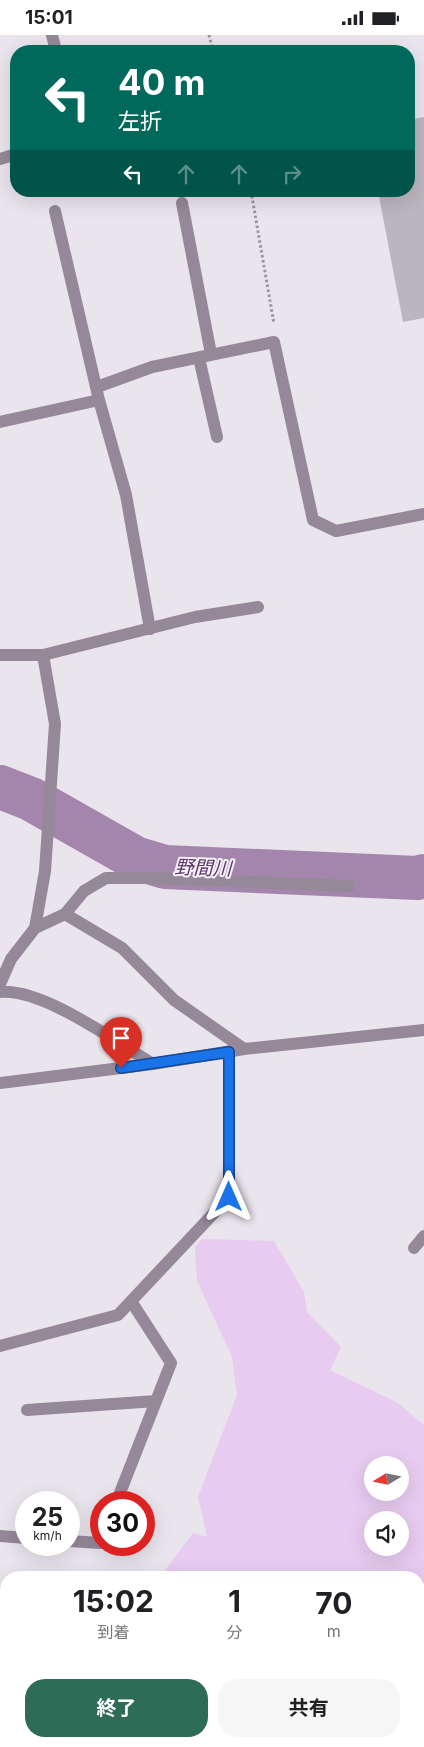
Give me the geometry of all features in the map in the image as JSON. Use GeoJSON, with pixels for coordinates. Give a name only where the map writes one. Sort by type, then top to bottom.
{"type":"FeatureCollection","features":[{"type":"Feature","properties":{"kind":"street"},"geometry":{"type":"LineString","coordinates":[[182,203],[211,354]]}},
{"type":"Feature","properties":{"kind":"street"},"geometry":{"type":"LineString","coordinates":[[55,211],[99,400],[126,495],[150,629]]}},
{"type":"Feature","properties":{"kind":"street"},"geometry":{"type":"LineString","coordinates":[[97,387],[152,367],[274,342],[313,520],[336,531],[424,514]]}},
{"type":"Feature","properties":{"kind":"street"},"geometry":{"type":"LineString","coordinates":[[199,358],[218,437]]}},
{"type":"Feature","properties":{"kind":"street"},"geometry":{"type":"LineString","coordinates":[[0,422],[99,400]]}},
{"type":"Feature","properties":{"kind":"street"},"geometry":{"type":"LineString","coordinates":[[0,655],[43,655],[195,617],[258,607]]}},
{"type":"Feature","properties":{"kind":"street"},"geometry":{"type":"LineString","coordinates":[[35,928],[45,871],[55,724],[43,655]]}},
{"type":"Feature","properties":{"kind":"street"},"geometry":{"type":"LineString","coordinates":[[0,984],[11,959],[35,928],[65,914],[84,891],[106,878],[161,878],[348,886]]}},
{"type":"Feature","properties":{"kind":"street"},"geometry":{"type":"LineString","coordinates":[[65,914],[122,948],[174,1000],[244,1049]]}},
{"type":"Feature","properties":{"kind":"street"},"geometry":{"type":"LineString","coordinates":[[0,992],[12,991],[54,1005],[153,1064]]}},
{"type":"Feature","properties":{"kind":"street"},"geometry":{"type":"LineString","coordinates":[[0,1083],[153,1064],[244,1049],[424,1030]]}},
{"type":"Feature","properties":{"kind":"street"},"geometry":{"type":"LineString","coordinates":[[0,1345],[118,1315],[229,1197],[229,1052]]}},
{"type":"Feature","properties":{"kind":"street"},"geometry":{"type":"LineString","coordinates":[[414,1248],[424,1236]]}},
{"type":"Feature","properties":{"kind":"street"},"geometry":{"type":"LineString","coordinates":[[121,1491],[171,1363],[131,1301]]}},
{"type":"Feature","properties":{"kind":"street"},"geometry":{"type":"LineString","coordinates":[[27,1410],[156,1401]]}},
{"type":"Feature","properties":{"kind":"street"},"geometry":{"type":"LineString","coordinates":[[0,1536],[15,1537]]}},
{"type":"Feature","properties":{"kind":"path"},"geometry":{"type":"LineString","coordinates":[[252,197],[276,335],[274,342]]}},
{"type":"Feature","properties":{"kind":"shaded area"},"geometry":{"type":"Polygon","coordinates":[[[202,1239],[274,1241],[304,1292],[307,1312],[341,1347],[330,1370],[398,1403],[424,1425],[424,1571],[164,1571],[193,1533],[207,1537],[198,1497],[237,1395],[232,1357],[197,1281],[195,1247],[202,1239]]]}},
{"type":"Feature","properties":{"kind":"building"},"geometry":{"type":"Polygon","coordinates":[[[424,117],[424,318],[403,322],[379,197],[415,197],[415,119],[424,117]]]}},
{"type":"Feature","properties":{"kind":"waterway","name":"野間川"},"geometry":{"type":"LineString","coordinates":[[0,787],[31,799],[135,858],[165,867],[417,878],[424,876]]}},
{"type":"Feature","properties":{"kind":"route"},"geometry":{"type":"LineString","coordinates":[[121,1068],[229,1052],[229,1197]]}}]}
